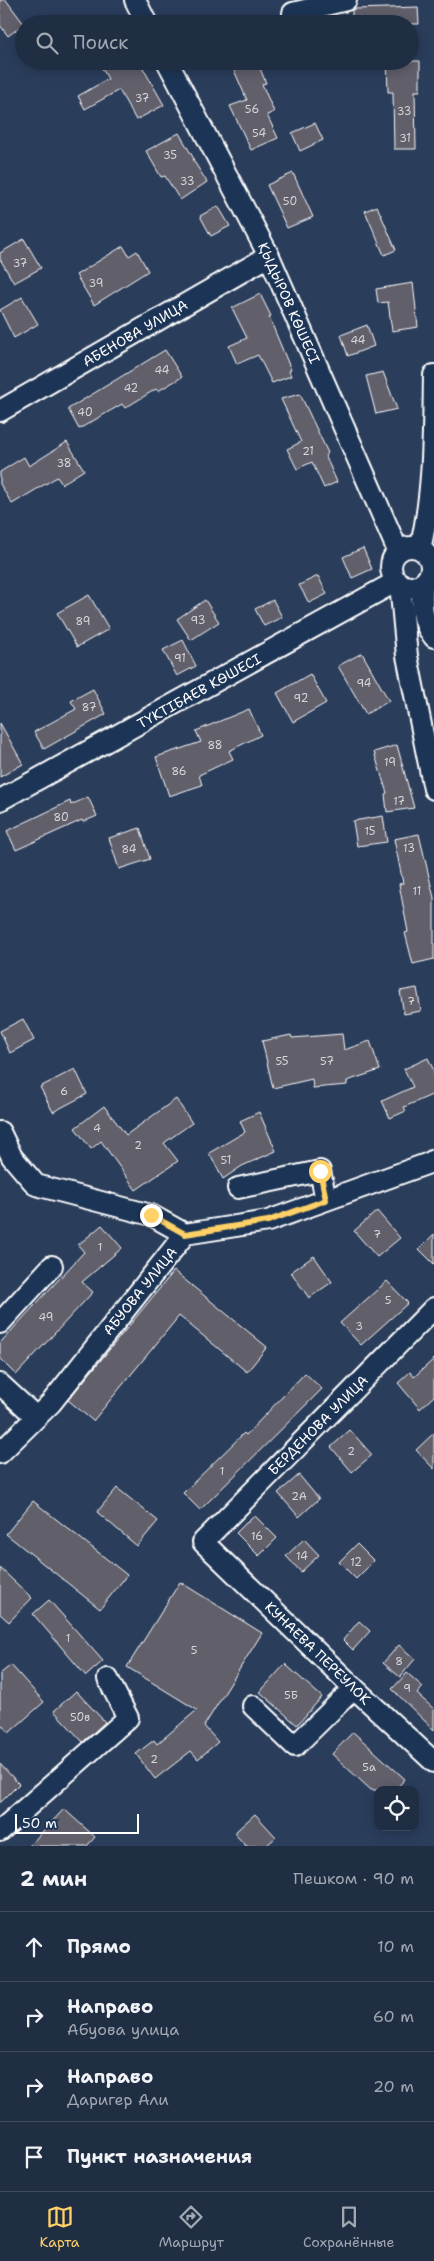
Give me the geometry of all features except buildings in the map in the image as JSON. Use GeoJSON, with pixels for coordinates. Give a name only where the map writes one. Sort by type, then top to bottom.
{"type":"FeatureCollection","features":[{"type":"Feature","properties":{"kind":"street"},"geometry":{"type":"LineString","coordinates":[[135,0],[142,15]]}},
{"type":"Feature","properties":{"kind":"street"},"geometry":{"type":"LineString","coordinates":[[293,13],[346,0]]}},
{"type":"Feature","properties":{"kind":"street","name":"ҚЫДЫРОВ КӨШЕСІ"},"geometry":{"type":"LineString","coordinates":[[172,70],[269,256],[398,551]]}},
{"type":"Feature","properties":{"kind":"street","name":"АБЕНОВА УЛИЦА"},"geometry":{"type":"LineString","coordinates":[[0,411],[269,256]]}},
{"type":"Feature","properties":{"kind":"street"},"geometry":{"type":"LineString","coordinates":[[434,374],[432,467],[424,534],[430,572],[423,583],[421,601],[424,619],[434,638]]}},
{"type":"Feature","properties":{"kind":"street"},"geometry":{"type":"LineString","coordinates":[[428,555],[412,547],[398,551],[394,556],[391,569],[399,582],[407,656],[434,789]]}},
{"type":"Feature","properties":{"kind":"street"},"geometry":{"type":"LineString","coordinates":[[399,582],[407,586],[423,583]]}},
{"type":"Feature","properties":{"kind":"street","name":"ТҮКТІБАЕВ КӨШЕСІ"},"geometry":{"type":"LineString","coordinates":[[0,800],[399,582]]}},
{"type":"Feature","properties":{"kind":"street"},"geometry":{"type":"LineString","coordinates":[[407,656],[422,645],[434,645]]}},
{"type":"Feature","properties":{"kind":"street"},"geometry":{"type":"LineString","coordinates":[[0,1132],[12,1156],[36,1185],[151,1215],[185,1234]]}},
{"type":"Feature","properties":{"kind":"street","name":"АБУОВА УЛИЦА"},"geometry":{"type":"LineString","coordinates":[[0,1453],[51,1403],[185,1234],[268,1221],[434,1160]]}},
{"type":"Feature","properties":{"kind":"street"},"geometry":{"type":"LineString","coordinates":[[238,1188],[320,1171],[326,1200]]}},
{"type":"Feature","properties":{"kind":"street"},"geometry":{"type":"LineString","coordinates":[[0,1323],[52,1266]]}},
{"type":"Feature","properties":{"kind":"street","name":"БЕРДЕНОВА УЛИЦА"},"geometry":{"type":"LineString","coordinates":[[203,1542],[434,1308]]}},
{"type":"Feature","properties":{"kind":"street"},"geometry":{"type":"LineString","coordinates":[[0,1384],[36,1417]]}},
{"type":"Feature","properties":{"kind":"street","name":"КУНАЕВА ПЕРЕУЛОК"},"geometry":{"type":"LineString","coordinates":[[203,1542],[354,1688],[434,1762]]}},
{"type":"Feature","properties":{"kind":"street"},"geometry":{"type":"LineString","coordinates":[[0,1831],[128,1718],[108,1679]]}},
{"type":"Feature","properties":{"kind":"street"},"geometry":{"type":"LineString","coordinates":[[253,1706],[294,1746],[354,1688]]}},
{"type":"Feature","properties":{"kind":"route"},"geometry":{"type":"LineString","coordinates":[[151,1215],[185,1234],[268,1221],[326,1200],[320,1171]]}}]}
